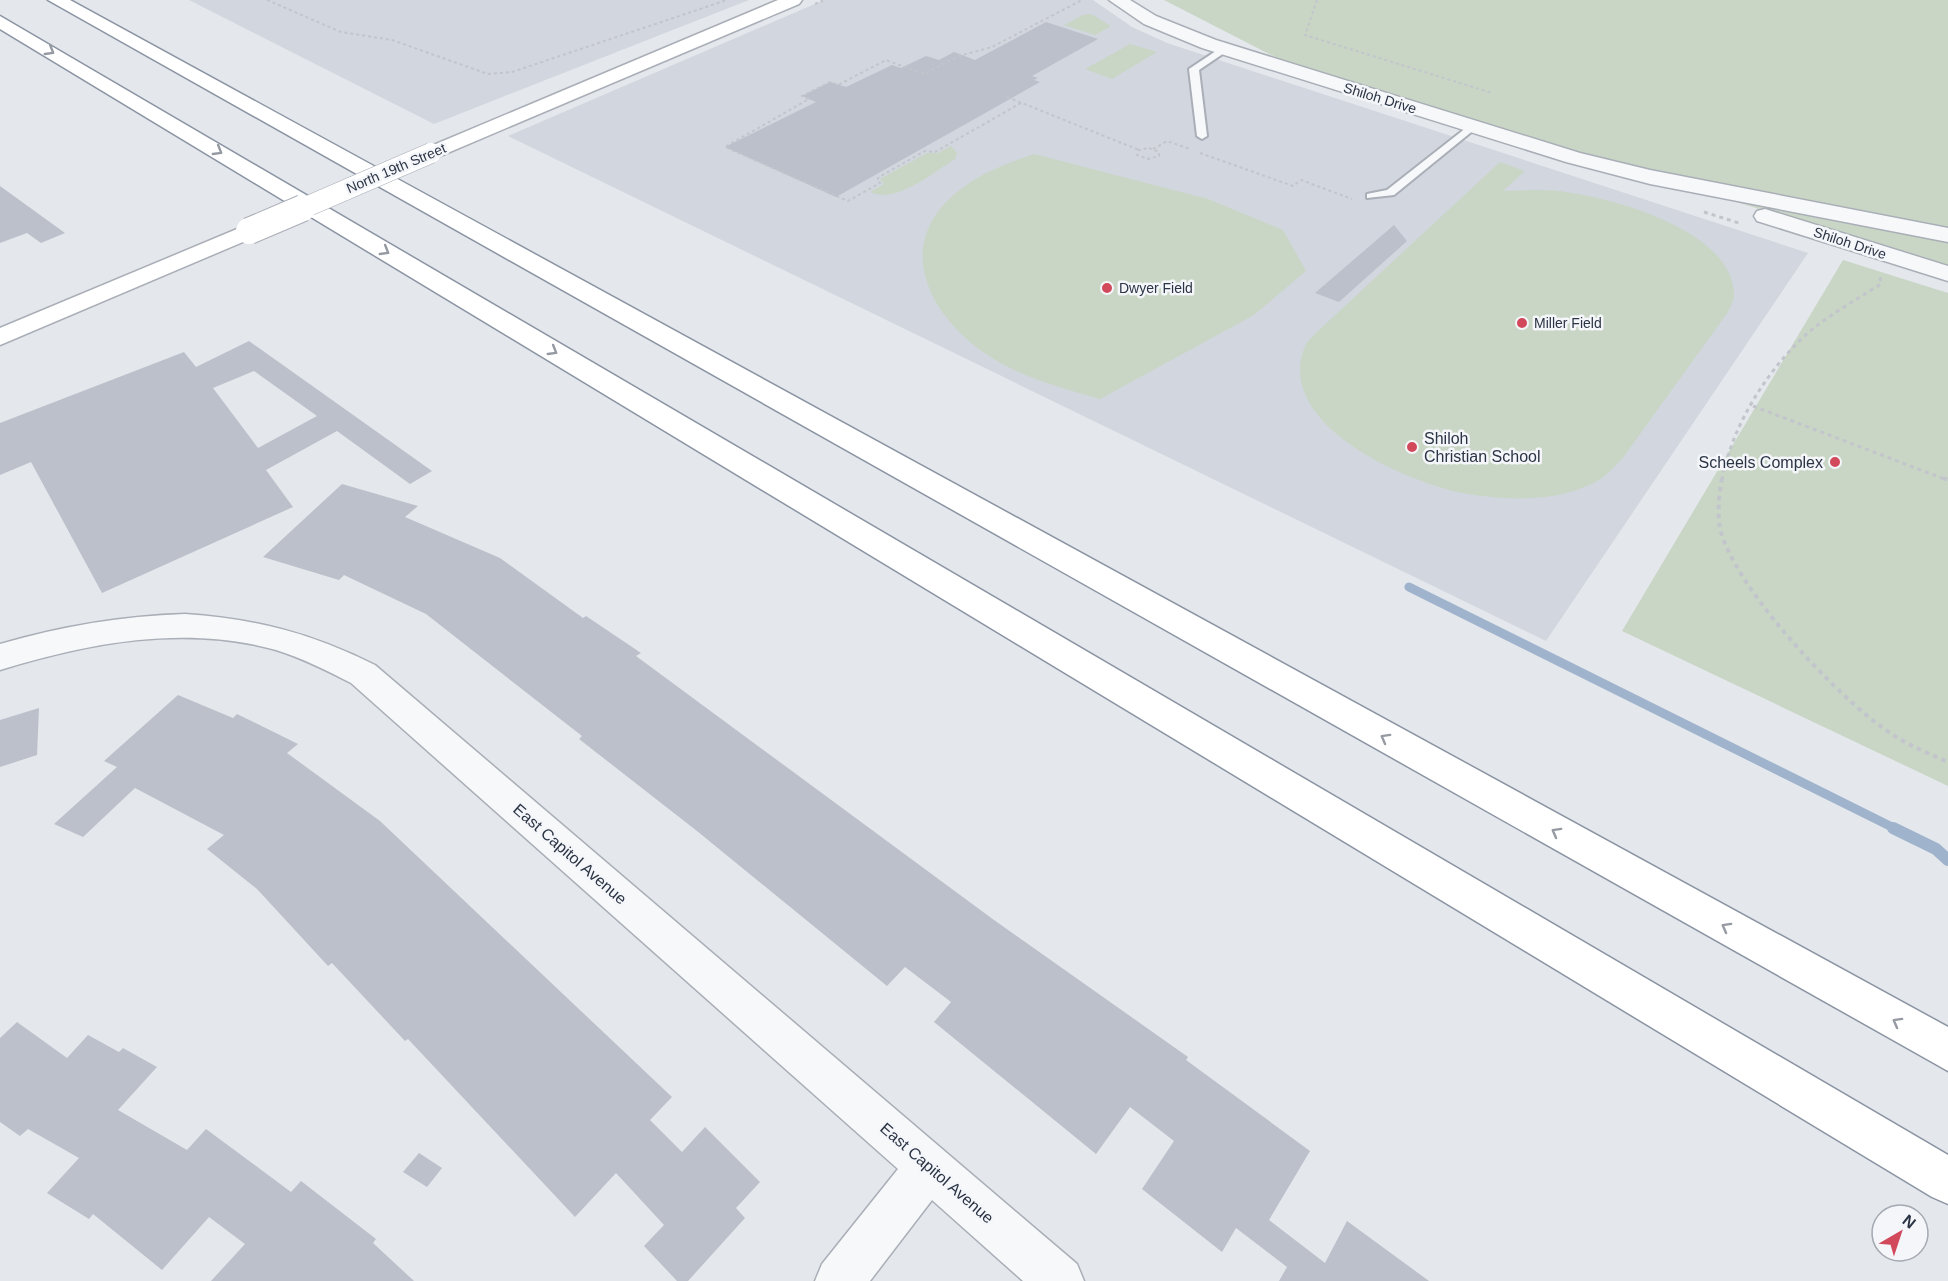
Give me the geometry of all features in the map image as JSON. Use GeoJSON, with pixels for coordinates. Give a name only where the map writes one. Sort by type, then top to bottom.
{"type":"FeatureCollection","features":[{"type":"Feature","properties":{"kind":"main road"},"geometry":{"type":"LineString","coordinates":[[57,0],[1948,1050]]}},
{"type":"Feature","properties":{"kind":"main road","name":"North 19th Street"},"geometry":{"type":"LineString","coordinates":[[0,337],[793,0]]}},
{"type":"Feature","properties":{"kind":"main road"},"geometry":{"type":"LineString","coordinates":[[0,21],[1948,1181]]}},
{"type":"Feature","properties":{"kind":"street","name":"Shiloh Drive"},"geometry":{"type":"LineString","coordinates":[[1118,0],[1166,28],[1225,50],[1573,158],[1650,177],[1948,235]]}},
{"type":"Feature","properties":{"kind":"street","name":"Shiloh Drive"},"geometry":{"type":"LineString","coordinates":[[1650,177],[1714,200],[1948,274]]}},
{"type":"Feature","properties":{"kind":"street","name":"East Capitol Avenue"},"geometry":{"type":"LineString","coordinates":[[0,657],[86,635],[168,626],[247,630],[289,640],[339,659],[363,674],[1060,1281]]}},
{"type":"Feature","properties":{"kind":"street"},"geometry":{"type":"LineString","coordinates":[[839,1281],[929,1167]]}},
{"type":"Feature","properties":{"kind":"lane"},"geometry":{"type":"LineString","coordinates":[[1202,136],[1194,69],[1225,50]]}},
{"type":"Feature","properties":{"kind":"lane"},"geometry":{"type":"LineString","coordinates":[[1371,196],[1390,194],[1472,126]]}},
{"type":"Feature","properties":{"kind":"path"},"geometry":{"type":"LineString","coordinates":[[267,0],[328,29],[392,40],[492,75],[512,72],[727,0]]}},
{"type":"Feature","properties":{"kind":"path"},"geometry":{"type":"LineString","coordinates":[[1021,104],[935,152],[925,152],[879,177],[877,180],[880,183],[848,201],[725,147],[809,99],[802,96],[830,82],[838,85],[886,60],[924,74],[959,56],[992,47],[1082,0]]}},
{"type":"Feature","properties":{"kind":"path"},"geometry":{"type":"LineString","coordinates":[[1317,0],[1304,32],[1305,35],[1492,93]]}},
{"type":"Feature","properties":{"kind":"path"},"geometry":{"type":"LineString","coordinates":[[1006,97],[1139,150],[1153,149],[1167,141],[1293,186],[1301,180],[1354,199]]}},
{"type":"Feature","properties":{"kind":"path"},"geometry":{"type":"LineString","coordinates":[[1139,150],[1136,153],[1138,157],[1152,159],[1160,154],[1153,149]]}},
{"type":"Feature","properties":{"kind":"path"},"geometry":{"type":"LineString","coordinates":[[1696,209],[1752,227]]}},
{"type":"Feature","properties":{"kind":"path"},"geometry":{"type":"LineString","coordinates":[[1877,273],[1882,277],[1881,284],[1812,329],[1779,362],[1732,444],[1719,479],[1720,526],[1744,581],[1802,652],[1853,705],[1899,739],[1948,762]]}},
{"type":"Feature","properties":{"kind":"path"},"geometry":{"type":"LineString","coordinates":[[1753,406],[1948,480]]}},
{"type":"Feature","properties":{"kind":"shaded area"},"geometry":{"type":"Polygon","coordinates":[[[189,0],[749,0],[434,124],[189,0]]]}},
{"type":"Feature","properties":{"kind":"shaded area","name":"Shiloh Christian School"},"geometry":{"type":"Polygon","coordinates":[[[824,0],[1093,0],[1132,27],[1167,43],[1808,253],[1546,641],[508,136],[824,0]]]}},
{"type":"Feature","properties":{"kind":"green space"},"geometry":{"type":"Polygon","coordinates":[[[1164,0],[1948,0],[1948,268],[1281,60],[1164,0]]]}},
{"type":"Feature","properties":{"kind":"green space"},"geometry":{"type":"Polygon","coordinates":[[[1091,14],[1111,26],[1095,35],[1064,25],[1083,15],[1091,14]]]}},
{"type":"Feature","properties":{"kind":"green space"},"geometry":{"type":"Polygon","coordinates":[[[1130,44],[1157,52],[1112,79],[1085,69],[1130,44]]]}},
{"type":"Feature","properties":{"kind":"green space"},"geometry":{"type":"Polygon","coordinates":[[[951,146],[957,153],[955,159],[925,179],[903,191],[891,194],[880,195],[870,192],[884,184],[880,179],[927,153],[938,153],[951,146]]]}},
{"type":"Feature","properties":{"kind":"green space","name":"Dwyer Field"},"geometry":{"type":"Polygon","coordinates":[[[1034,154],[1208,199],[1283,230],[1306,271],[1254,315],[1100,399],[1056,386],[1013,369],[986,354],[947,318],[925,276],[923,253],[927,231],[940,209],[961,189],[987,173],[1034,154]]]}},
{"type":"Feature","properties":{"kind":"green space"},"geometry":{"type":"Polygon","coordinates":[[[1500,162],[1525,171],[1503,191],[1555,191],[1593,197],[1618,203],[1671,223],[1695,237],[1715,254],[1729,273],[1734,295],[1728,312],[1622,459],[1605,476],[1587,486],[1553,496],[1498,498],[1463,493],[1410,477],[1380,463],[1327,425],[1309,402],[1300,377],[1304,349],[1312,337],[1500,162]]]}},
{"type":"Feature","properties":{"kind":"green space","name":"Scheels Complex"},"geometry":{"type":"Polygon","coordinates":[[[1843,260],[1948,293],[1948,786],[1622,631],[1843,260]]]}},
{"type":"Feature","properties":{"kind":"building"},"geometry":{"type":"Polygon","coordinates":[[[1046,22],[1098,39],[1032,76],[1038,78],[1034,80],[1040,82],[836,197],[725,147],[816,102],[802,96],[830,82],[846,87],[892,65],[901,68],[926,56],[939,60],[954,52],[975,60],[1046,22]]]}},
{"type":"Feature","properties":{"kind":"building"},"geometry":{"type":"Polygon","coordinates":[[[0,186],[65,233],[41,243],[27,233],[0,243],[0,186]]]}},
{"type":"Feature","properties":{"kind":"building"},"geometry":{"type":"Polygon","coordinates":[[[1394,225],[1407,241],[1339,302],[1315,293],[1394,225]]]}},
{"type":"Feature","properties":{"kind":"building"},"geometry":{"type":"Polygon","coordinates":[[[249,341],[432,471],[410,484],[337,431],[266,470],[293,507],[102,593],[31,462],[0,475],[0,423],[184,352],[196,367],[249,341]],[[254,371],[213,388],[258,448],[317,416],[254,371]]]}},
{"type":"Feature","properties":{"kind":"building"},"geometry":{"type":"Polygon","coordinates":[[[342,484],[418,506],[405,517],[500,558],[583,618],[586,616],[641,653],[636,656],[994,920],[1188,1057],[1186,1060],[1310,1151],[1269,1220],[1325,1263],[1347,1221],[1429,1281],[1279,1281],[1287,1267],[1236,1228],[1222,1252],[1142,1189],[1174,1141],[1130,1107],[1096,1154],[934,1022],[951,1002],[905,967],[887,986],[697,831],[579,739],[582,736],[426,614],[344,575],[339,580],[263,557],[342,484]]]}},
{"type":"Feature","properties":{"kind":"building"},"geometry":{"type":"Polygon","coordinates":[[[178,695],[233,718],[237,714],[298,744],[287,753],[380,821],[672,1097],[650,1120],[682,1152],[705,1127],[760,1182],[736,1208],[745,1218],[688,1281],[677,1281],[644,1246],[664,1225],[616,1173],[575,1217],[408,1039],[405,1041],[332,963],[328,966],[257,889],[207,849],[224,835],[135,788],[83,837],[54,824],[117,767],[104,761],[178,695]]]}},
{"type":"Feature","properties":{"kind":"building"},"geometry":{"type":"Polygon","coordinates":[[[39,708],[37,755],[0,767],[0,720],[39,708]]]}},
{"type":"Feature","properties":{"kind":"building"},"geometry":{"type":"Polygon","coordinates":[[[17,1022],[67,1058],[88,1035],[119,1052],[123,1048],[157,1067],[118,1110],[187,1150],[206,1129],[291,1192],[301,1181],[376,1239],[373,1243],[414,1281],[211,1281],[245,1244],[209,1217],[162,1270],[93,1214],[89,1219],[47,1193],[79,1158],[28,1129],[20,1136],[0,1122],[0,1038],[17,1022]]]}},
{"type":"Feature","properties":{"kind":"building"},"geometry":{"type":"Polygon","coordinates":[[[419,1153],[442,1168],[427,1187],[403,1172],[419,1153]]]}},
{"type":"Feature","properties":{"kind":"waterway"},"geometry":{"type":"LineString","coordinates":[[1409,587],[1896,829]]}},
{"type":"Feature","properties":{"kind":"waterway"},"geometry":{"type":"LineString","coordinates":[[1893,828],[1936,849],[1948,860]]}},
{"type":"Feature","properties":{"kind":"place","name":"Dwyer Field"},"geometry":{"type":"Point","coordinates":[1107,288]}},
{"type":"Feature","properties":{"kind":"place","name":"Miller Field"},"geometry":{"type":"Point","coordinates":[1522,323]}},
{"type":"Feature","properties":{"kind":"place","name":"Shiloh Christian School"},"geometry":{"type":"Point","coordinates":[1412,447]}},
{"type":"Feature","properties":{"kind":"place","name":"Scheels Complex"},"geometry":{"type":"Point","coordinates":[1835,462]}}]}
